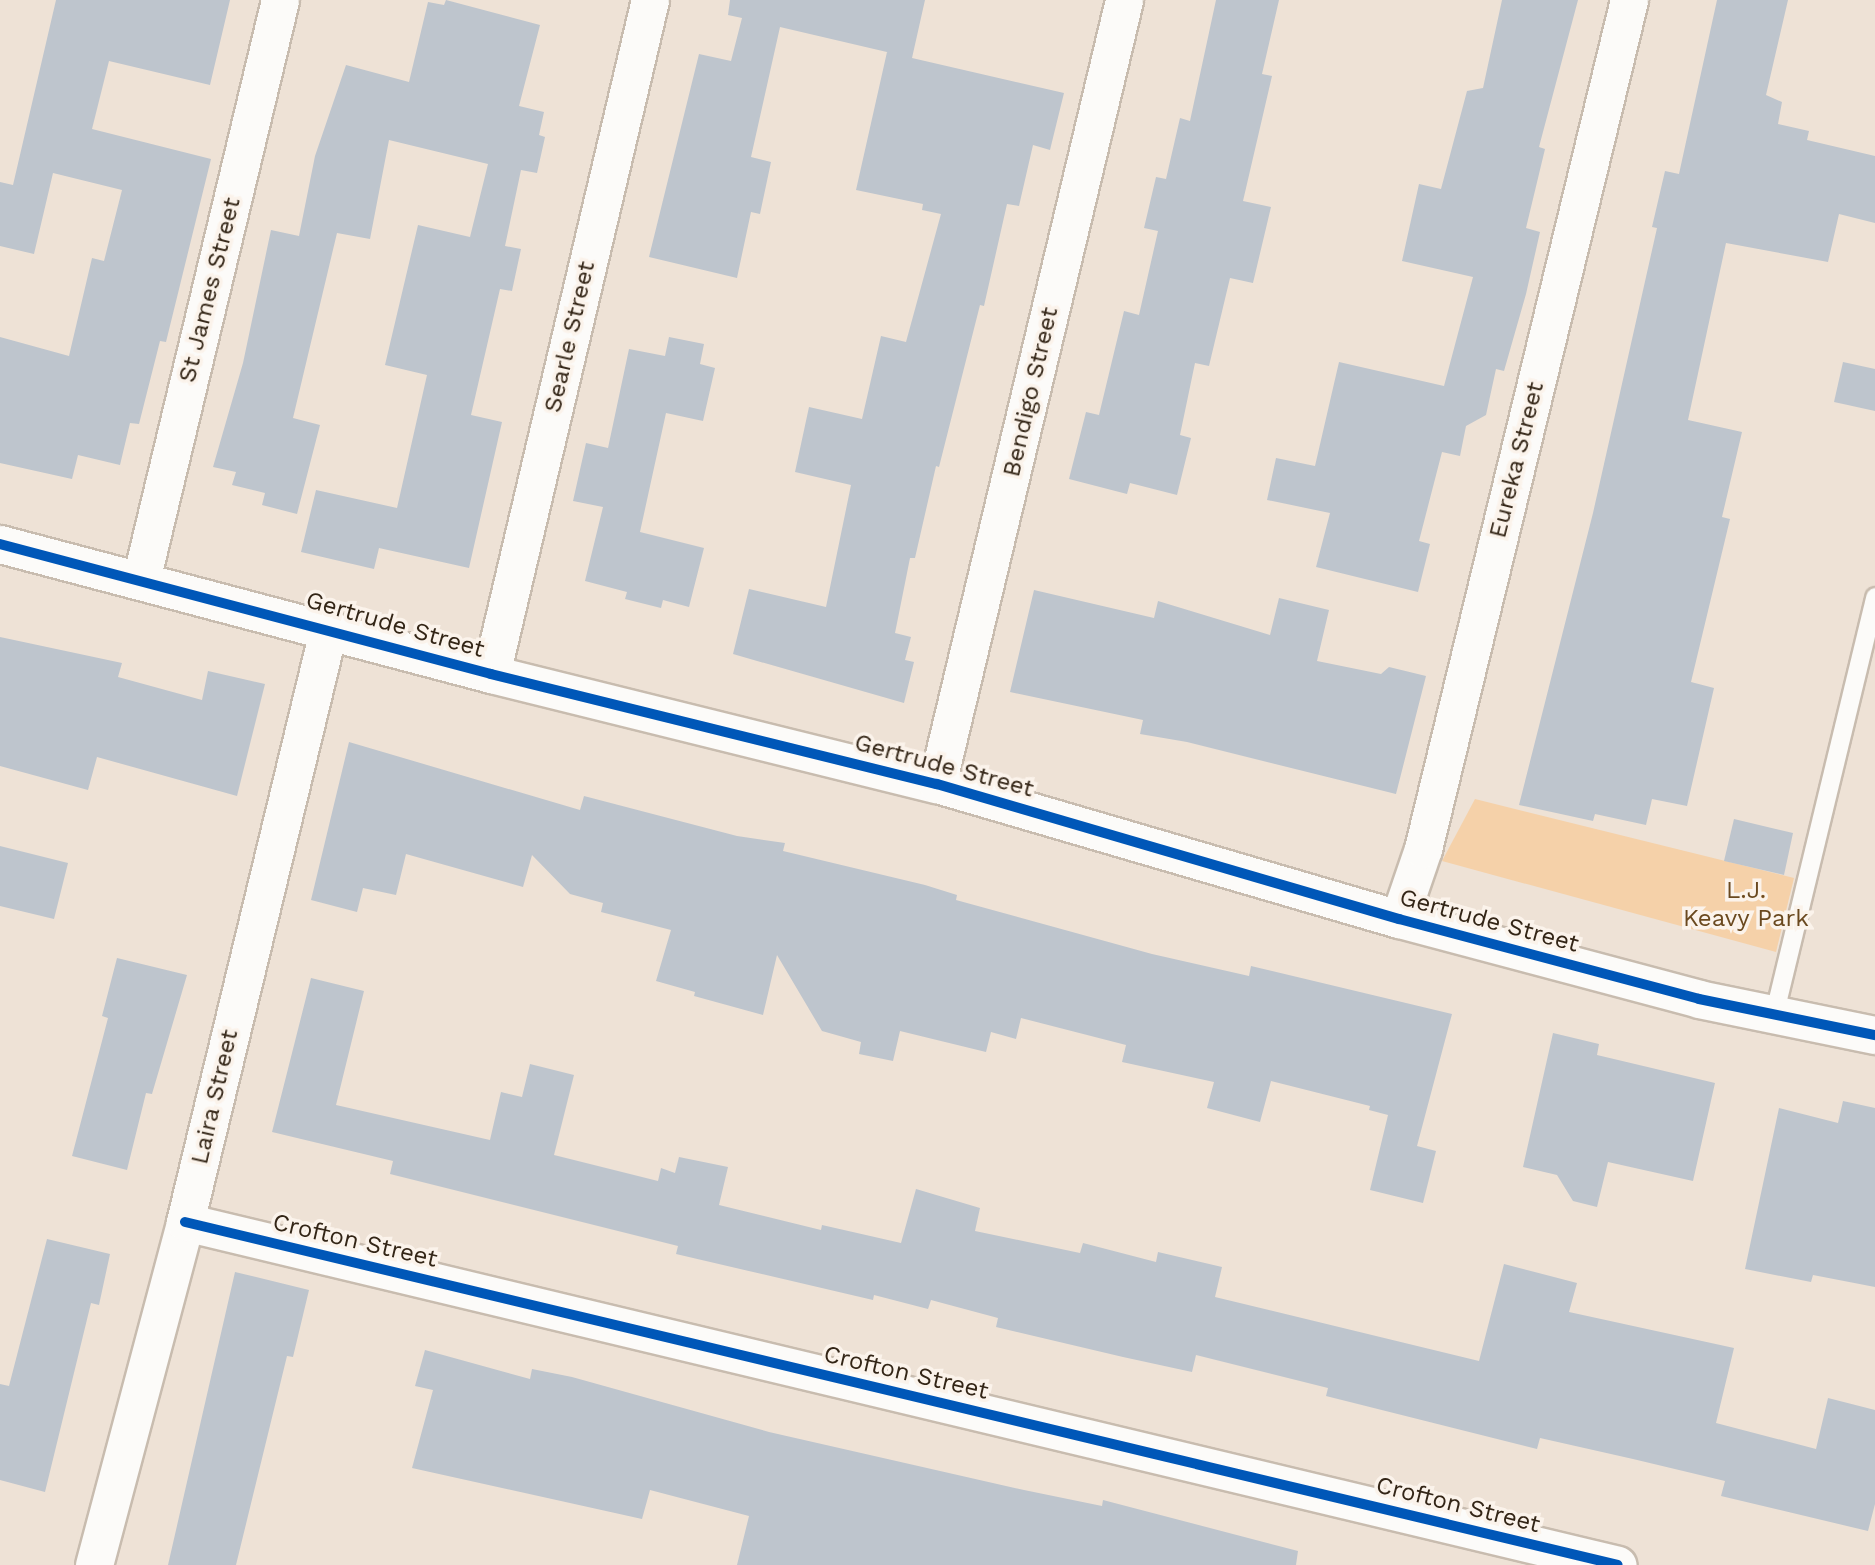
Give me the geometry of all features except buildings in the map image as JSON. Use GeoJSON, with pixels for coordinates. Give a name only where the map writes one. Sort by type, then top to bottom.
{"type":"FeatureCollection","features":[{"type":"Feature","properties":{"kind":"street","name":"St James Street"},"geometry":{"type":"LineString","coordinates":[[141,580],[280,0]]}},
{"type":"Feature","properties":{"kind":"street","name":"Searle Street"},"geometry":{"type":"LineString","coordinates":[[491,674],[650,0]]}},
{"type":"Feature","properties":{"kind":"street","name":"Bendigo Street"},"geometry":{"type":"LineString","coordinates":[[937,784],[1124,0]]}},
{"type":"Feature","properties":{"kind":"street","name":"Eureka Street"},"geometry":{"type":"LineString","coordinates":[[1399,919],[1423,849],[1629,0]]}},
{"type":"Feature","properties":{"kind":"street","name":"Gertrude Street"},"geometry":{"type":"LineString","coordinates":[[0,544],[329,627],[491,674],[937,784],[1399,919],[1774,1016],[1875,1035]]}},
{"type":"Feature","properties":{"kind":"street","name":"Laira Street"},"geometry":{"type":"LineString","coordinates":[[94,1565],[186,1222],[329,627]]}},
{"type":"Feature","properties":{"kind":"street","name":"Crofton Street"},"geometry":{"type":"LineString","coordinates":[[186,1222],[1618,1565]]}},
{"type":"Feature","properties":{"kind":"lane"},"geometry":{"type":"LineString","coordinates":[[1774,1016],[1875,597]]}},
{"type":"Feature","properties":{"kind":"green space","name":"L.J. Keavy Park"},"geometry":{"type":"Polygon","coordinates":[[[1475,799],[1794,878],[1776,952],[1442,861],[1475,799]]]}},
{"type":"Feature","properties":{"kind":"cycle path"},"geometry":{"type":"LineString","coordinates":[[0,544],[491,674],[937,784],[1399,919],[1699,999],[1875,1035]]}},
{"type":"Feature","properties":{"kind":"cycle path"},"geometry":{"type":"LineString","coordinates":[[185,1222],[1618,1565]]}}]}
